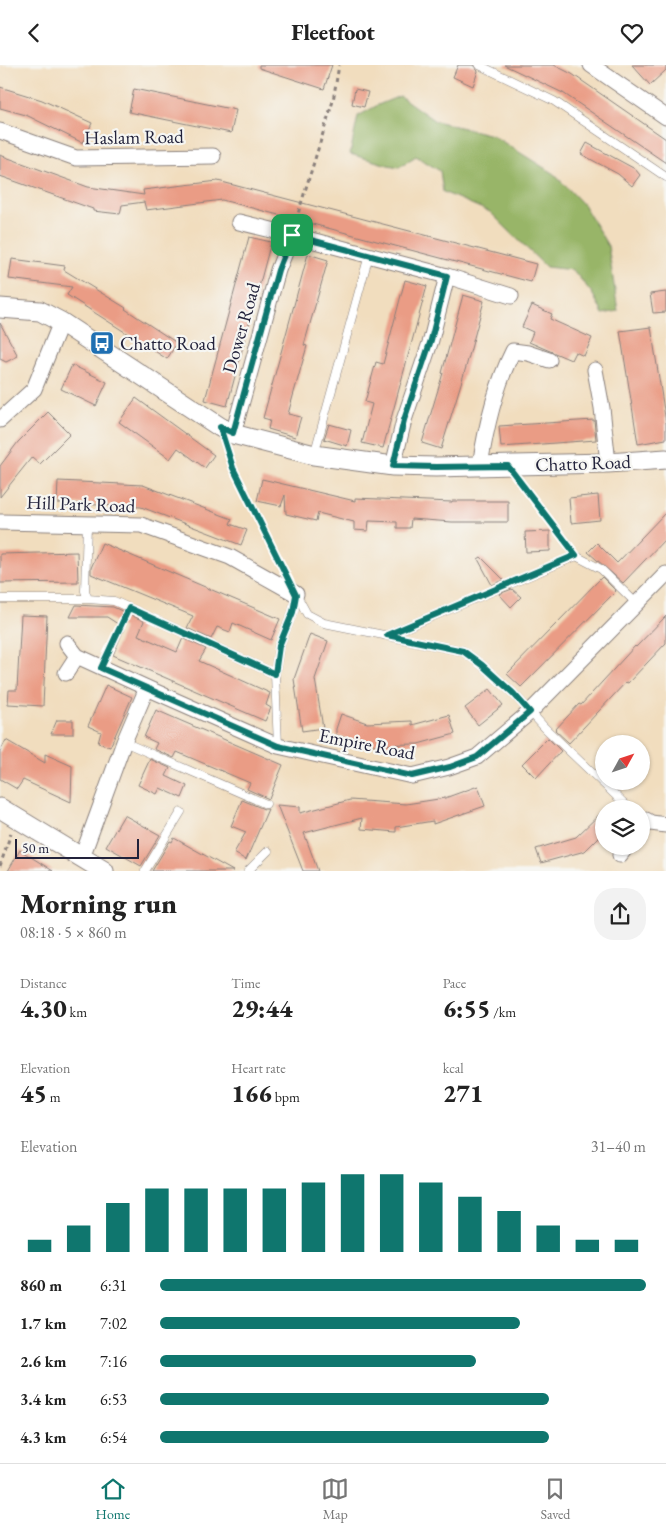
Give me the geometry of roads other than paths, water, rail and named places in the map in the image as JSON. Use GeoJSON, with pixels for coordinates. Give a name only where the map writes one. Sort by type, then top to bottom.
{"type":"FeatureCollection","features":[{"type":"Feature","properties":{"kind":"street"},"geometry":{"type":"LineString","coordinates":[[598,66],[666,117]]}},
{"type":"Feature","properties":{"kind":"street","name":"Haslam Road"},"geometry":{"type":"LineString","coordinates":[[0,131],[76,158],[213,156]]}},
{"type":"Feature","properties":{"kind":"street"},"geometry":{"type":"LineString","coordinates":[[239,222],[447,276],[511,296]]}},
{"type":"Feature","properties":{"kind":"street","name":"Dower Road"},"geometry":{"type":"LineString","coordinates":[[227,430],[278,270],[292,235]]}},
{"type":"Feature","properties":{"kind":"street"},"geometry":{"type":"LineString","coordinates":[[393,466],[404,420],[431,340],[447,276]]}},
{"type":"Feature","properties":{"kind":"street","name":"Chatto Road"},"geometry":{"type":"LineString","coordinates":[[0,307],[40,311],[61,322],[227,430],[314,455],[393,466],[436,467],[608,463],[666,459]]}},
{"type":"Feature","properties":{"kind":"street"},"geometry":{"type":"LineString","coordinates":[[0,420],[34,389],[61,322]]}},
{"type":"Feature","properties":{"kind":"street"},"geometry":{"type":"LineString","coordinates":[[480,466],[486,426],[502,373],[513,351],[528,353],[549,361]]}},
{"type":"Feature","properties":{"kind":"street"},"geometry":{"type":"LineString","coordinates":[[595,371],[602,408],[608,463]]}},
{"type":"Feature","properties":{"kind":"street","name":"Hill Park Road"},"geometry":{"type":"LineString","coordinates":[[0,522],[141,525],[230,557],[296,595]]}},
{"type":"Feature","properties":{"kind":"street","name":"Empire Road"},"geometry":{"type":"LineString","coordinates":[[67,643],[77,656],[101,668],[278,746],[412,776],[450,767],[477,757],[530,712],[666,574]]}},
{"type":"Feature","properties":{"kind":"street"},"geometry":{"type":"LineString","coordinates":[[66,673],[77,656]]}},
{"type":"Feature","properties":{"kind":"street"},"geometry":{"type":"LineString","coordinates":[[82,857],[124,742],[147,688]]}},
{"type":"Feature","properties":{"kind":"street"},"geometry":{"type":"LineString","coordinates":[[0,808],[104,871]]}},
{"type":"Feature","properties":{"kind":"street"},"geometry":{"type":"LineString","coordinates":[[650,823],[666,825]]}},
{"type":"Feature","properties":{"kind":"lane"},"geometry":{"type":"LineString","coordinates":[[479,65],[554,101],[666,177]]}},
{"type":"Feature","properties":{"kind":"lane"},"geometry":{"type":"LineString","coordinates":[[314,455],[369,255]]}},
{"type":"Feature","properties":{"kind":"lane"},"geometry":{"type":"LineString","coordinates":[[87,523],[85,591],[88,599]]}},
{"type":"Feature","properties":{"kind":"lane"},"geometry":{"type":"LineString","coordinates":[[387,635],[576,555],[602,569],[638,604]]}},
{"type":"Feature","properties":{"kind":"lane"},"geometry":{"type":"LineString","coordinates":[[296,595],[307,614],[324,623],[463,651],[482,665],[513,693],[621,800]]}},
{"type":"Feature","properties":{"kind":"lane"},"geometry":{"type":"LineString","coordinates":[[278,746],[275,674],[279,646],[293,612],[296,595]]}},
{"type":"Feature","properties":{"kind":"lane"},"geometry":{"type":"LineString","coordinates":[[0,599],[88,599],[114,601],[275,674]]}},
{"type":"Feature","properties":{"kind":"lane"},"geometry":{"type":"LineString","coordinates":[[124,742],[266,804]]}},
{"type":"Feature","properties":{"kind":"lane"},"geometry":{"type":"LineString","coordinates":[[145,871],[181,812]]}},
{"type":"Feature","properties":{"kind":"lane"},"geometry":{"type":"LineString","coordinates":[[248,871],[268,851]]}},
{"type":"Feature","properties":{"kind":"place","name":"Chatto Road"},"geometry":{"type":"Point","coordinates":[102,343]}}]}
